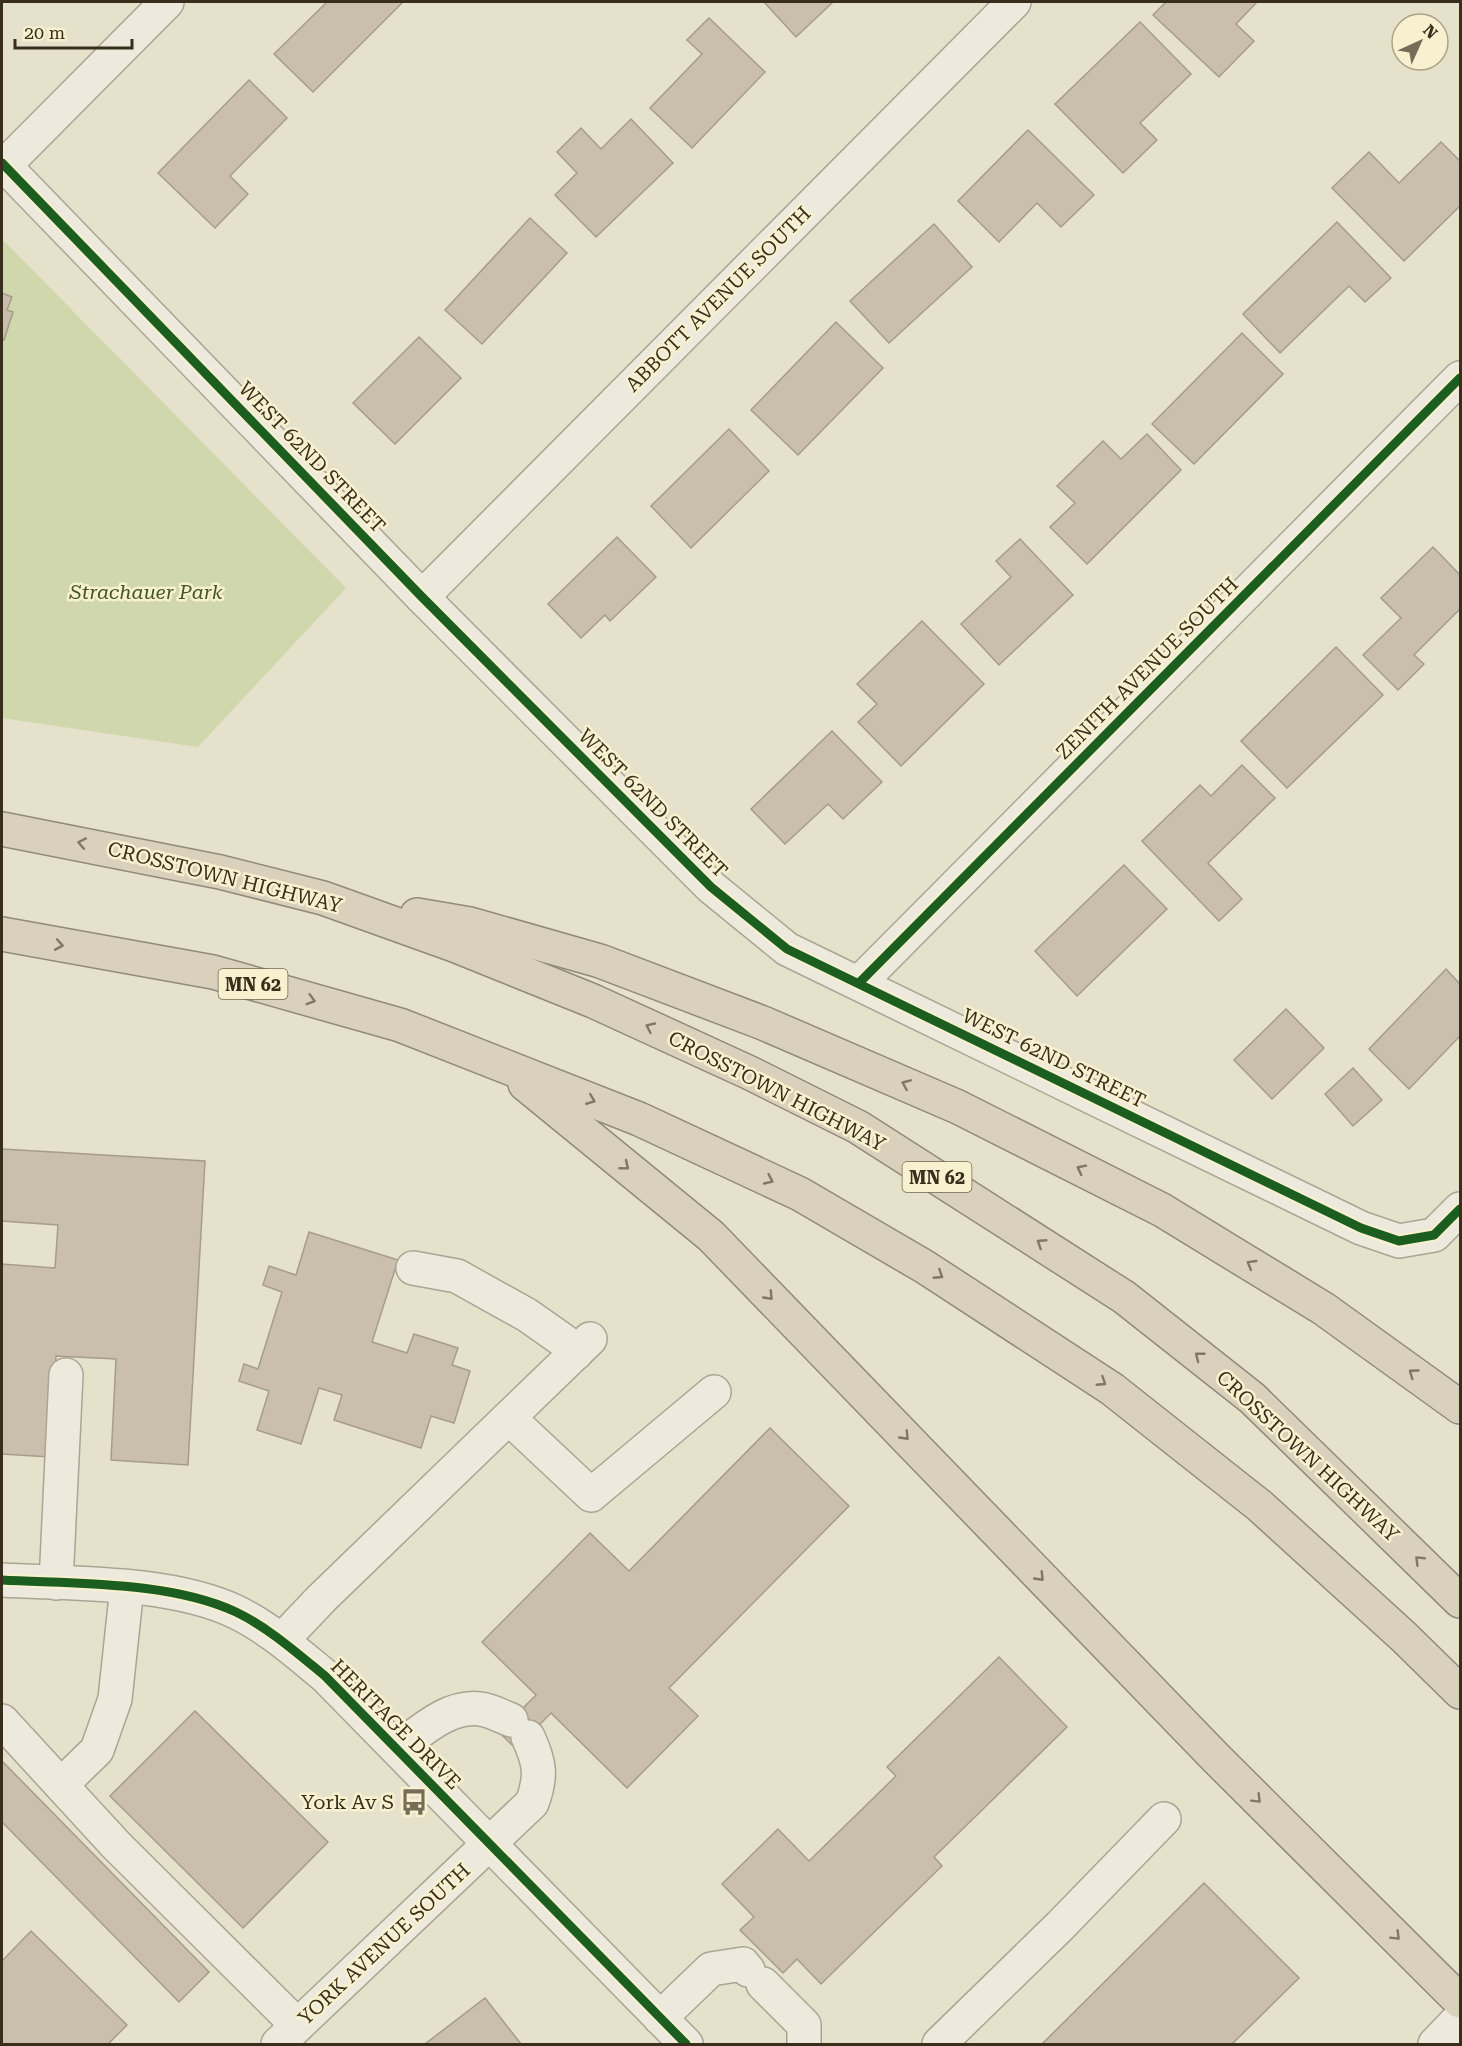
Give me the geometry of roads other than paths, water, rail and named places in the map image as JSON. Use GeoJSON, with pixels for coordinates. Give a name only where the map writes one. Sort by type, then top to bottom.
{"type":"FeatureCollection","features":[{"type":"Feature","properties":{"kind":"highway","name":"CROSSTOWN HIGHWAY"},"geometry":{"type":"LineString","coordinates":[[2,829],[209,870],[323,898],[454,945],[593,1001],[750,1073],[858,1127],[1124,1297],[1252,1398],[1461,1601]]}},
{"type":"Feature","properties":{"kind":"highway"},"geometry":{"type":"LineString","coordinates":[[323,898],[470,924],[600,961],[763,1023],[958,1107],[1162,1210],[1324,1309],[1461,1407]]}},
{"type":"Feature","properties":{"kind":"highway","name":"MN 62"},"geometry":{"type":"LineString","coordinates":[[2,934],[213,972],[400,1025],[639,1119],[800,1194],[916,1261],[1112,1389],[1260,1506],[1404,1636],[1461,1692]]}},
{"type":"Feature","properties":{"kind":"highway"},"geometry":{"type":"LineString","coordinates":[[498,1062],[711,1236],[1216,1758],[1461,2001]]}},
{"type":"Feature","properties":{"kind":"street"},"geometry":{"type":"LineString","coordinates":[[2,166],[167,2]]}},
{"type":"Feature","properties":{"kind":"street","name":"ABBOTT AVENUE SOUTH"},"geometry":{"type":"LineString","coordinates":[[422,597],[1014,2]]}},
{"type":"Feature","properties":{"kind":"street","name":"WEST 62ND STREET"},"geometry":{"type":"LineString","coordinates":[[2,166],[422,597],[711,887],[787,949],[1361,1228],[1399,1241],[1434,1235],[1461,1209]]}},
{"type":"Feature","properties":{"kind":"street","name":"ZENITH AVENUE SOUTH"},"geometry":{"type":"LineString","coordinates":[[859,983],[1461,378]]}},
{"type":"Feature","properties":{"kind":"street"},"geometry":{"type":"LineString","coordinates":[[282,1640],[322,1598],[583,1346],[564,1341],[527,1315],[457,1276],[413,1268]]}},
{"type":"Feature","properties":{"kind":"street"},"geometry":{"type":"LineString","coordinates":[[56,1583],[66,1375]]}},
{"type":"Feature","properties":{"kind":"street"},"geometry":{"type":"LineString","coordinates":[[508,1418],[591,1495],[714,1392]]}},
{"type":"Feature","properties":{"kind":"street","name":"HERITAGE DRIVE"},"geometry":{"type":"LineString","coordinates":[[2,1581],[127,1587],[184,1594],[236,1612],[282,1640],[325,1676],[686,2044]]}},
{"type":"Feature","properties":{"kind":"street"},"geometry":{"type":"LineString","coordinates":[[60,1785],[97,1750],[115,1699],[127,1587]]}},
{"type":"Feature","properties":{"kind":"street","name":"YORK AVENUE SOUTH"},"geometry":{"type":"LineString","coordinates":[[284,2039],[491,1844],[532,1803],[538,1787],[540,1770],[536,1754],[519,1728],[479,1709],[456,1711],[435,1721],[397,1749]]}},
{"type":"Feature","properties":{"kind":"street"},"geometry":{"type":"LineString","coordinates":[[2,1721],[116,1845],[284,2039]]}},
{"type":"Feature","properties":{"kind":"street"},"geometry":{"type":"LineString","coordinates":[[939,2044],[1060,1926],[1164,1819]]}},
{"type":"Feature","properties":{"kind":"street"},"geometry":{"type":"LineString","coordinates":[[660,2018],[711,1969],[742,1964],[804,2025],[804,2044]]}},
{"type":"Feature","properties":{"kind":"street"},"geometry":{"type":"LineString","coordinates":[[1435,2044],[1461,2018]]}},
{"type":"Feature","properties":{"kind":"place","name":"York Av S"},"geometry":{"type":"Point","coordinates":[414,1802]}},
{"type":"Feature","properties":{"kind":"park label","name":"Strachauer Park"},"geometry":{"type":"Point","coordinates":[146,592]}}]}
